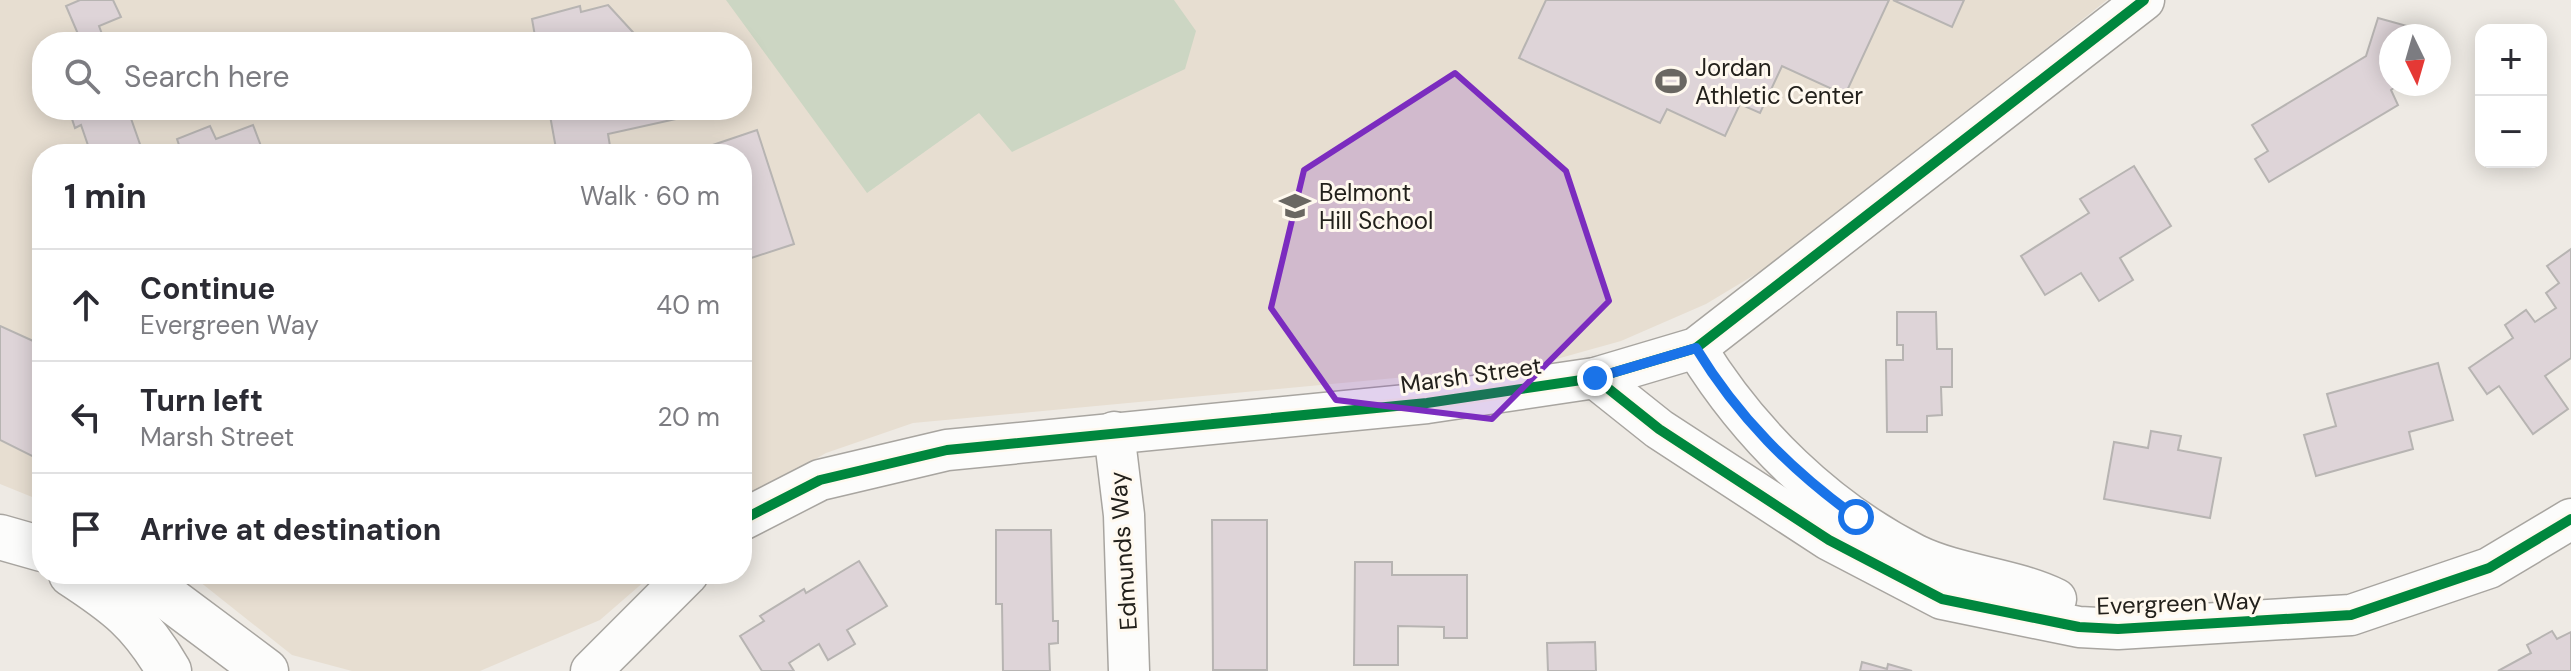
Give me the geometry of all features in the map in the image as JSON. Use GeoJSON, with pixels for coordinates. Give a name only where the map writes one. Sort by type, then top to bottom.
{"type":"FeatureCollection","features":[{"type":"Feature","properties":{"kind":"main road"},"geometry":{"type":"LineString","coordinates":[[87,584],[120,605],[153,643],[169,671]]}},
{"type":"Feature","properties":{"kind":"main road"},"geometry":{"type":"LineString","coordinates":[[141,584],[167,597],[266,671]]}},
{"type":"Feature","properties":{"kind":"street","name":"Marsh Street"},"geometry":{"type":"LineString","coordinates":[[752,515],[820,480],[947,450],[1427,403],[1595,378],[1696,348],[2144,0]]}},
{"type":"Feature","properties":{"kind":"street","name":"Evergreen Way"},"geometry":{"type":"LineString","coordinates":[[1696,348],[1742,415],[1812,485],[1856,517],[1918,555],[2050,596],[2118,629]]}},
{"type":"Feature","properties":{"kind":"street","name":"Evergreen Way"},"geometry":{"type":"LineString","coordinates":[[1595,378],[1659,429],[1829,540],[1942,599],[2079,627],[2118,629],[2351,615],[2489,568],[2571,519]]}},
{"type":"Feature","properties":{"kind":"street","name":"Edmunds Way"},"geometry":{"type":"LineString","coordinates":[[1114,432],[1124,515],[1129,671]]}},
{"type":"Feature","properties":{"kind":"street"},"geometry":{"type":"LineString","coordinates":[[593,666],[678,584]]}},
{"type":"Feature","properties":{"kind":"highlighted area"},"geometry":{"type":"Polygon","coordinates":[[[1455,73],[1566,171],[1609,301],[1492,419],[1336,400],[1271,308],[1304,170],[1455,73]]]}},
{"type":"Feature","properties":{"kind":"shaded area","name":"Belmont Hill School"},"geometry":{"type":"Polygon","coordinates":[[[0,0],[2107,0],[1784,257],[1706,304],[1621,341],[1535,365],[913,423],[826,453],[752,495],[752,144],[32,144],[32,497],[0,484],[0,0]]]}},
{"type":"Feature","properties":{"kind":"shaded area"},"geometry":{"type":"Polygon","coordinates":[[[203,584],[641,584],[600,620],[480,671],[352,671],[292,655],[203,584]]]}},
{"type":"Feature","properties":{"kind":"green space"},"geometry":{"type":"Polygon","coordinates":[[[726,0],[1174,0],[1196,31],[1185,69],[1012,152],[979,113],[867,193],[726,0]]]}},
{"type":"Feature","properties":{"kind":"building"},"geometry":{"type":"Polygon","coordinates":[[[80,0],[113,0],[121,17],[99,26],[101,32],[77,32],[66,6],[80,0]]]}},
{"type":"Feature","properties":{"kind":"building","name":"Jordan Athletic Center"},"geometry":{"type":"Polygon","coordinates":[[[1546,0],[1889,0],[1845,95],[1782,66],[1760,113],[1740,104],[1725,136],[1667,109],[1660,123],[1519,58],[1546,0]]]}},
{"type":"Feature","properties":{"kind":"building","name":"Jordan Athletic Center"},"geometry":{"type":"Polygon","coordinates":[[[1893,0],[1964,0],[1952,27],[1893,0]]]}},
{"type":"Feature","properties":{"kind":"building"},"geometry":{"type":"Polygon","coordinates":[[[608,5],[633,32],[534,32],[532,19],[580,6],[581,12],[608,5]]]}},
{"type":"Feature","properties":{"kind":"building"},"geometry":{"type":"Polygon","coordinates":[[[2378,18],[2400,24],[2379,24],[2379,96],[2394,96],[2398,105],[2269,182],[2255,159],[2268,151],[2252,125],[2366,56],[2378,18]]]}},
{"type":"Feature","properties":{"kind":"building"},"geometry":{"type":"Polygon","coordinates":[[[72,120],[132,120],[140,144],[88,144],[81,125],[75,128],[72,120]]]}},
{"type":"Feature","properties":{"kind":"building"},"geometry":{"type":"Polygon","coordinates":[[[551,120],[671,120],[608,134],[610,144],[555,144],[551,120]]]}},
{"type":"Feature","properties":{"kind":"building"},"geometry":{"type":"Polygon","coordinates":[[[253,125],[260,144],[179,144],[177,139],[210,126],[216,139],[253,125]]]}},
{"type":"Feature","properties":{"kind":"building"},"geometry":{"type":"Polygon","coordinates":[[[757,130],[794,244],[752,258],[752,144],[716,144],[757,130]]]}},
{"type":"Feature","properties":{"kind":"building"},"geometry":{"type":"Polygon","coordinates":[[[2134,166],[2171,226],[2120,258],[2133,280],[2099,301],[2081,273],[2045,295],[2021,256],[2089,213],[2080,199],[2134,166]]]}},
{"type":"Feature","properties":{"kind":"building"},"geometry":{"type":"Polygon","coordinates":[[[2571,249],[2571,358],[2545,376],[2568,409],[2533,434],[2499,386],[2487,394],[2469,368],[2513,338],[2505,325],[2526,310],[2535,322],[2556,308],[2546,293],[2559,283],[2547,266],[2571,249]]]}},
{"type":"Feature","properties":{"kind":"building"},"geometry":{"type":"Polygon","coordinates":[[[1897,312],[1936,312],[1937,349],[1952,349],[1952,387],[1941,387],[1942,415],[1927,416],[1927,432],[1887,432],[1886,360],[1903,360],[1903,345],[1897,345],[1897,312]]]}},
{"type":"Feature","properties":{"kind":"building"},"geometry":{"type":"Polygon","coordinates":[[[0,326],[32,340],[32,456],[0,440],[0,326]]]}},
{"type":"Feature","properties":{"kind":"building"},"geometry":{"type":"Polygon","coordinates":[[[2438,363],[2453,420],[2409,432],[2413,449],[2316,476],[2304,435],[2336,426],[2327,394],[2438,363]]]}},
{"type":"Feature","properties":{"kind":"building"},"geometry":{"type":"Polygon","coordinates":[[[2151,431],[2181,436],[2178,450],[2221,458],[2210,518],[2104,499],[2114,442],[2148,448],[2151,431]]]}},
{"type":"Feature","properties":{"kind":"building"},"geometry":{"type":"Polygon","coordinates":[[[1212,520],[1267,520],[1267,670],[1213,670],[1212,520]]]}},
{"type":"Feature","properties":{"kind":"building"},"geometry":{"type":"Polygon","coordinates":[[[996,530],[1051,530],[1053,621],[1058,621],[1058,643],[1049,644],[1050,671],[1003,671],[1002,604],[996,604],[996,530]]]}},
{"type":"Feature","properties":{"kind":"building"},"geometry":{"type":"Polygon","coordinates":[[[859,561],[887,606],[847,630],[855,644],[828,660],[819,644],[789,663],[794,671],[762,671],[740,636],[764,621],[760,616],[859,561]]]}},
{"type":"Feature","properties":{"kind":"building"},"geometry":{"type":"Polygon","coordinates":[[[1355,562],[1392,562],[1392,575],[1467,575],[1467,638],[1444,638],[1444,627],[1398,626],[1398,665],[1354,665],[1355,562]]]}},
{"type":"Feature","properties":{"kind":"building"},"geometry":{"type":"Polygon","coordinates":[[[2552,631],[2557,639],[2571,632],[2571,671],[2498,671],[2531,653],[2527,645],[2552,631]]]}},
{"type":"Feature","properties":{"kind":"building"},"geometry":{"type":"Polygon","coordinates":[[[1595,642],[1596,671],[1548,671],[1547,643],[1595,642]]]}},
{"type":"Feature","properties":{"kind":"building"},"geometry":{"type":"Polygon","coordinates":[[[1862,662],[1887,669],[1888,664],[1912,671],[1860,671],[1862,662]]]}},
{"type":"Feature","properties":{"kind":"cycle path"},"geometry":{"type":"LineString","coordinates":[[752,515],[820,480],[947,450],[1427,403],[1595,378],[1696,348],[2144,0]]}},
{"type":"Feature","properties":{"kind":"cycle path"},"geometry":{"type":"LineString","coordinates":[[1595,378],[1659,429],[1829,540],[1942,599],[2079,627],[2118,629],[2351,615],[2489,568],[2571,519]]}},
{"type":"Feature","properties":{"kind":"place","name":"Jordan Athletic Center"},"geometry":{"type":"Point","coordinates":[1671,81]}},
{"type":"Feature","properties":{"kind":"place","name":"Belmont Hill School"},"geometry":{"type":"Point","coordinates":[1295,206]}},
{"type":"Feature","properties":{"kind":"route"},"geometry":{"type":"LineString","coordinates":[[1595,378],[1696,348],[1742,415],[1771,446],[1812,485],[1856,517]]}}]}
